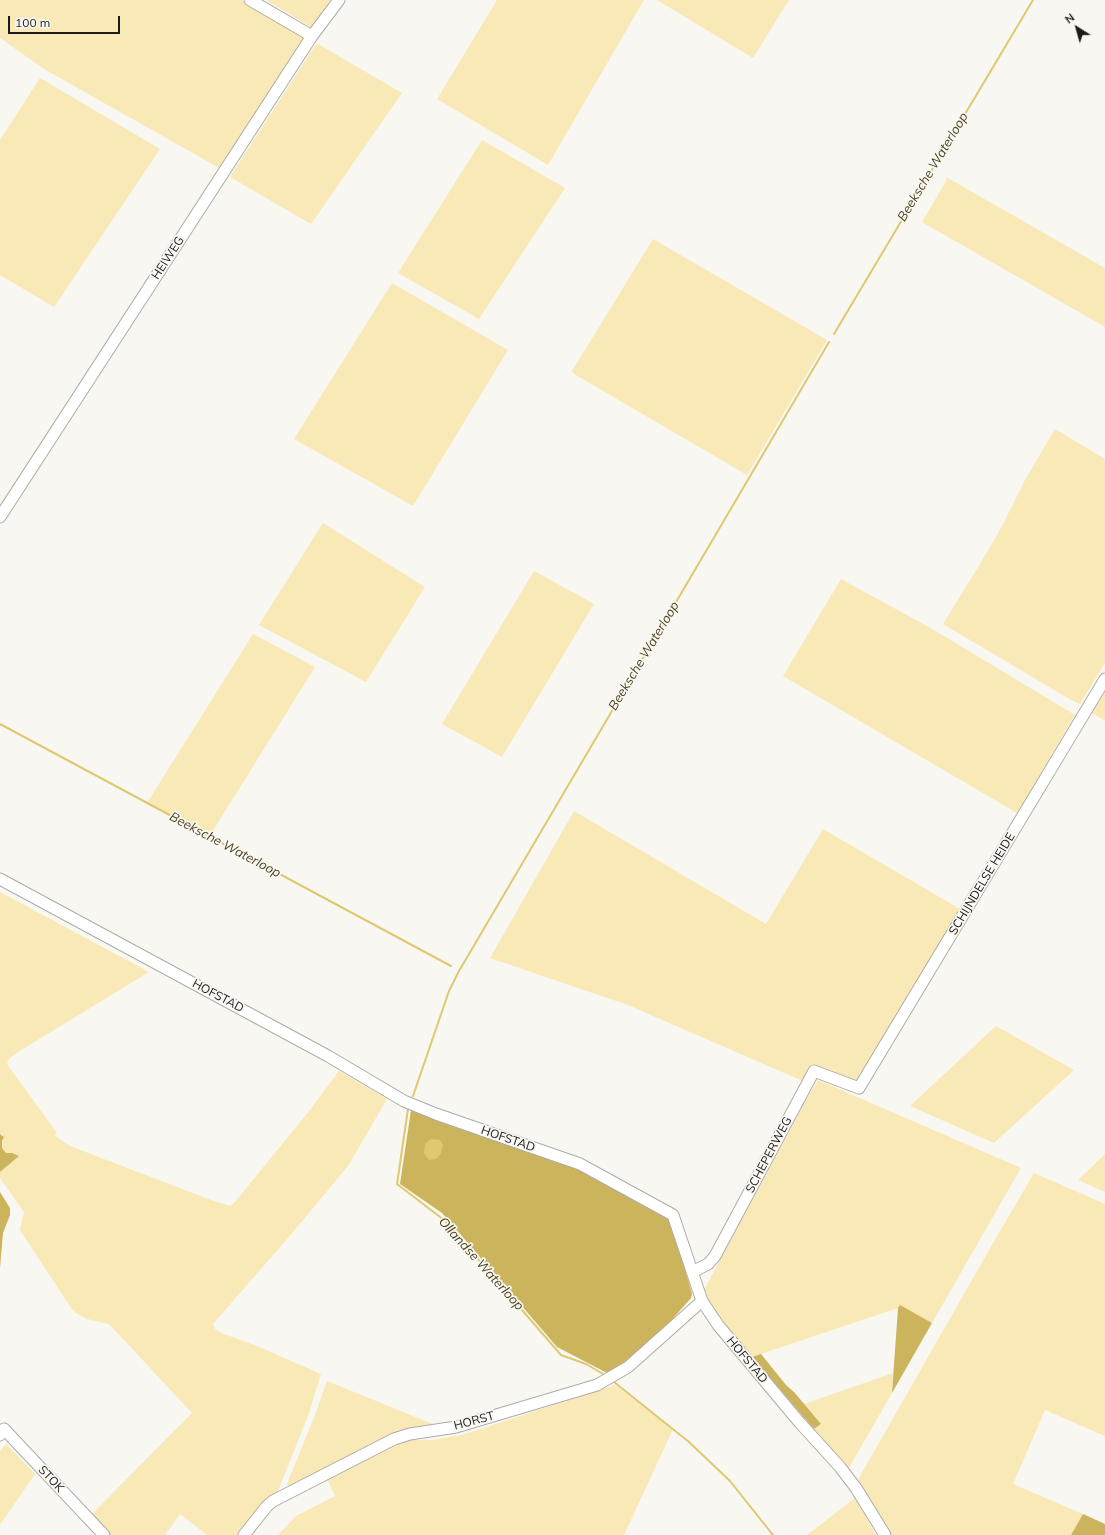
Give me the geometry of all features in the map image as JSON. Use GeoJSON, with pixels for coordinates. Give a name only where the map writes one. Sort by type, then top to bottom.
{"type":"FeatureCollection","features":[{"type":"Feature","properties":{"kind":"street"},"geometry":{"type":"LineString","coordinates":[[250,0],[312,36]]}},
{"type":"Feature","properties":{"kind":"street","name":"HEIWEG"},"geometry":{"type":"LineString","coordinates":[[0,517],[312,36],[339,0]]}},
{"type":"Feature","properties":{"kind":"street","name":"SCHIJNDELSE HEIDE"},"geometry":{"type":"LineString","coordinates":[[859,1088],[1105,679]]}},
{"type":"Feature","properties":{"kind":"street","name":"HOFSTAD"},"geometry":{"type":"LineString","coordinates":[[0,879],[328,1056],[404,1101],[444,1117],[580,1164],[673,1215],[702,1301],[723,1331],[800,1423],[840,1467],[856,1488],[885,1535]]}},
{"type":"Feature","properties":{"kind":"street","name":"SCHEPERWEG"},"geometry":{"type":"LineString","coordinates":[[692,1272],[708,1264],[715,1256],[814,1071],[859,1088]]}},
{"type":"Feature","properties":{"kind":"street","name":"HORST"},"geometry":{"type":"LineString","coordinates":[[244,1535],[267,1506],[273,1501],[394,1439],[410,1434],[456,1427],[597,1385],[628,1367],[702,1301]]}},
{"type":"Feature","properties":{"kind":"street","name":"STOK"},"geometry":{"type":"LineString","coordinates":[[0,1435],[4,1429],[104,1535]]}},
{"type":"Feature","properties":{"kind":"shaded area"},"geometry":{"type":"Polygon","coordinates":[[[0,0],[241,0],[306,39],[221,169],[44,69],[0,38],[0,0]]]}},
{"type":"Feature","properties":{"kind":"shaded area"},"geometry":{"type":"Polygon","coordinates":[[[266,0],[331,0],[314,25],[311,27],[266,0]]]}},
{"type":"Feature","properties":{"kind":"shaded area"},"geometry":{"type":"Polygon","coordinates":[[[497,0],[644,0],[548,165],[437,99],[497,0]]]}},
{"type":"Feature","properties":{"kind":"shaded area"},"geometry":{"type":"Polygon","coordinates":[[[657,0],[789,0],[753,58],[657,0]]]}},
{"type":"Feature","properties":{"kind":"shaded area"},"geometry":{"type":"Polygon","coordinates":[[[318,44],[402,93],[311,224],[230,177],[314,47],[318,44]]]}},
{"type":"Feature","properties":{"kind":"shaded area"},"geometry":{"type":"Polygon","coordinates":[[[40,78],[160,149],[54,307],[0,275],[0,140],[40,78]]]}},
{"type":"Feature","properties":{"kind":"shaded area"},"geometry":{"type":"Polygon","coordinates":[[[482,140],[565,188],[479,319],[398,273],[482,140]]]}},
{"type":"Feature","properties":{"kind":"shaded area"},"geometry":{"type":"Polygon","coordinates":[[[946,177],[1105,268],[1105,327],[922,222],[946,181],[946,177]]]}},
{"type":"Feature","properties":{"kind":"shaded area"},"geometry":{"type":"Polygon","coordinates":[[[653,239],[827,340],[747,475],[574,374],[572,371],[653,239]]]}},
{"type":"Feature","properties":{"kind":"shaded area"},"geometry":{"type":"Polygon","coordinates":[[[392,283],[508,350],[413,506],[294,439],[392,283]]]}},
{"type":"Feature","properties":{"kind":"shaded area"},"geometry":{"type":"Polygon","coordinates":[[[1055,429],[1105,459],[1105,663],[1080,704],[943,624],[1001,528],[1025,480],[1055,429]]]}},
{"type":"Feature","properties":{"kind":"shaded area"},"geometry":{"type":"Polygon","coordinates":[[[323,523],[425,587],[366,682],[259,625],[323,523]]]}},
{"type":"Feature","properties":{"kind":"shaded area"},"geometry":{"type":"Polygon","coordinates":[[[534,571],[594,604],[502,757],[442,724],[534,571]]]}},
{"type":"Feature","properties":{"kind":"shaded area"},"geometry":{"type":"Polygon","coordinates":[[[841,579],[934,630],[1075,715],[1017,813],[783,676],[841,579]]]}},
{"type":"Feature","properties":{"kind":"shaded area"},"geometry":{"type":"Polygon","coordinates":[[[253,634],[315,667],[209,837],[147,803],[253,634]]]}},
{"type":"Feature","properties":{"kind":"shaded area"},"geometry":{"type":"Polygon","coordinates":[[[1105,688],[1105,721],[1090,713],[1105,688]]]}},
{"type":"Feature","properties":{"kind":"shaded area"},"geometry":{"type":"Polygon","coordinates":[[[574,811],[766,924],[823,829],[960,909],[857,1082],[827,1069],[818,1067],[805,1082],[628,1005],[490,958],[574,811]]]}},
{"type":"Feature","properties":{"kind":"shaded area"},"geometry":{"type":"Polygon","coordinates":[[[0,892],[149,972],[18,1052],[7,1062],[9,1067],[57,1133],[54,1135],[70,1146],[230,1206],[235,1202],[309,1111],[339,1071],[387,1099],[348,1166],[213,1324],[215,1329],[221,1333],[257,1346],[321,1374],[309,1413],[276,1496],[266,1504],[238,1535],[207,1535],[180,1514],[165,1535],[108,1535],[90,1516],[192,1413],[109,1324],[87,1319],[76,1313],[71,1308],[20,1230],[24,1212],[0,1178],[0,1172],[19,1156],[6,1153],[2,1148],[3,1135],[0,1134],[0,892]]]}},
{"type":"Feature","properties":{"kind":"shaded area"},"geometry":{"type":"Polygon","coordinates":[[[996,1026],[1074,1070],[994,1143],[910,1106],[996,1026]]]}},
{"type":"Feature","properties":{"kind":"shaded area"},"geometry":{"type":"Polygon","coordinates":[[[818,1080],[1021,1168],[932,1323],[900,1306],[898,1308],[752,1357],[706,1298],[704,1290],[818,1080]]]}},
{"type":"Feature","properties":{"kind":"shaded area"},"geometry":{"type":"Polygon","coordinates":[[[411,1110],[578,1167],[671,1219],[692,1294],[691,1298],[652,1342],[609,1374],[557,1347],[442,1213],[400,1184],[411,1110]]]}},
{"type":"Feature","properties":{"kind":"shaded area"},"geometry":{"type":"Polygon","coordinates":[[[0,1134],[4,1137],[2,1141],[2,1148],[6,1153],[12,1153],[19,1156],[0,1172],[0,1134]]]}},
{"type":"Feature","properties":{"kind":"shaded area"},"geometry":{"type":"Polygon","coordinates":[[[431,1139],[440,1140],[443,1145],[441,1153],[436,1159],[429,1160],[424,1153],[425,1144],[431,1139]]]}},
{"type":"Feature","properties":{"kind":"shaded area"},"geometry":{"type":"Polygon","coordinates":[[[1105,1154],[1105,1192],[1078,1180],[1105,1154]]]}},
{"type":"Feature","properties":{"kind":"shaded area"},"geometry":{"type":"Polygon","coordinates":[[[1034,1173],[1105,1204],[1105,1436],[1045,1410],[1013,1484],[1083,1514],[1071,1535],[888,1535],[859,1483],[859,1478],[1034,1173]]]}},
{"type":"Feature","properties":{"kind":"shaded area"},"geometry":{"type":"Polygon","coordinates":[[[0,1192],[10,1208],[10,1215],[3,1233],[0,1268],[0,1192]]]}},
{"type":"Feature","properties":{"kind":"shaded area"},"geometry":{"type":"Polygon","coordinates":[[[900,1305],[932,1323],[892,1393],[898,1308],[900,1305]]]}},
{"type":"Feature","properties":{"kind":"shaded area"},"geometry":{"type":"Polygon","coordinates":[[[761,1354],[821,1424],[814,1429],[752,1357],[761,1354]]]}},
{"type":"Feature","properties":{"kind":"shaded area"},"geometry":{"type":"Polygon","coordinates":[[[893,1373],[892,1393],[850,1466],[847,1468],[814,1429],[821,1424],[804,1404],[893,1373]]]}},
{"type":"Feature","properties":{"kind":"shaded area"},"geometry":{"type":"Polygon","coordinates":[[[327,1381],[440,1427],[436,1431],[329,1467],[288,1487],[287,1484],[327,1381]]]}},
{"type":"Feature","properties":{"kind":"shaded area"},"geometry":{"type":"Polygon","coordinates":[[[615,1385],[673,1429],[624,1535],[278,1535],[296,1516],[335,1496],[327,1479],[399,1444],[410,1440],[432,1440],[462,1435],[615,1385]]]}},
{"type":"Feature","properties":{"kind":"shaded area"},"geometry":{"type":"Polygon","coordinates":[[[6,1444],[35,1474],[0,1525],[0,1451],[6,1444]]]}},
{"type":"Feature","properties":{"kind":"shaded area"},"geometry":{"type":"Polygon","coordinates":[[[855,1498],[876,1535],[807,1535],[855,1498]]]}},
{"type":"Feature","properties":{"kind":"shaded area"},"geometry":{"type":"Polygon","coordinates":[[[1083,1514],[1105,1524],[1105,1535],[1071,1535],[1083,1514]]]}},
{"type":"Feature","properties":{"kind":"waterway","name":"Beeksche Waterloop"},"geometry":{"type":"LineString","coordinates":[[834,334],[1033,0]]}},
{"type":"Feature","properties":{"kind":"waterway","name":"Beeksche Waterloop"},"geometry":{"type":"LineString","coordinates":[[413,1096],[449,991],[459,971],[829,342]]}},
{"type":"Feature","properties":{"kind":"waterway","name":"Beeksche Waterloop"},"geometry":{"type":"LineString","coordinates":[[0,724],[451,966]]}},
{"type":"Feature","properties":{"kind":"waterway","name":"Ollandse Waterloop"},"geometry":{"type":"LineString","coordinates":[[408,1109],[397,1184],[444,1220],[561,1355],[586,1364],[603,1374]]}},
{"type":"Feature","properties":{"kind":"waterway","name":"Ollandse Waterloop"},"geometry":{"type":"LineString","coordinates":[[614,1382],[689,1442],[730,1481],[773,1535]]}}]}
